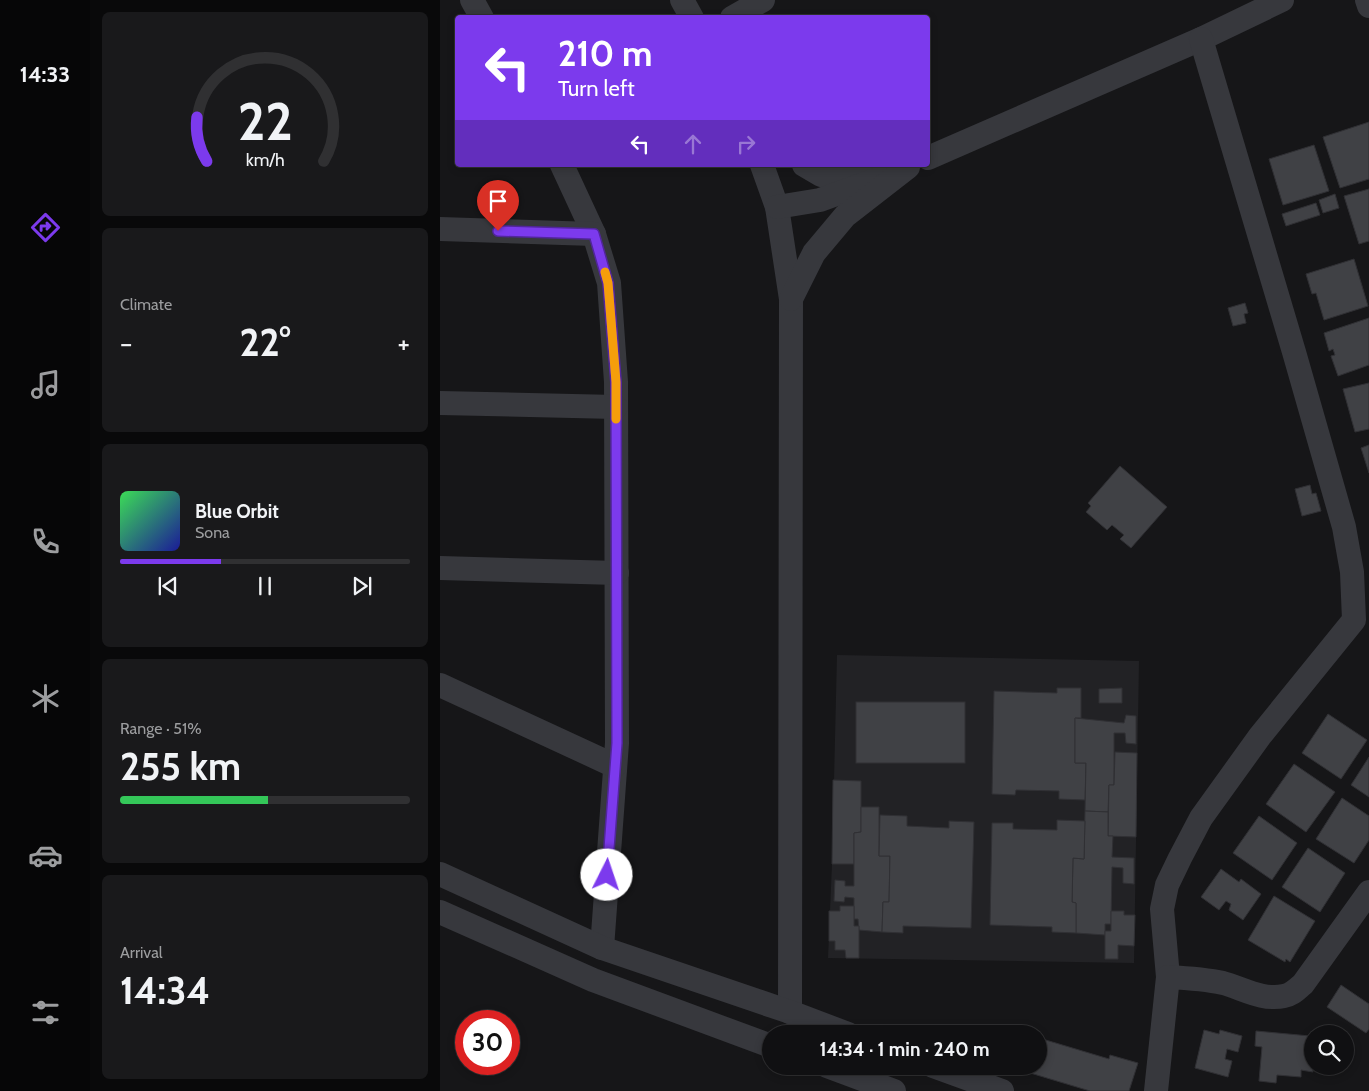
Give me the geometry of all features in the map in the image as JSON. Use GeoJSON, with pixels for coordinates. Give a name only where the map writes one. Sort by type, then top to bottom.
{"type":"FeatureCollection","features":[{"type":"Feature","properties":{"kind":"street"},"geometry":{"type":"LineString","coordinates":[[472,0],[480,15]]}},
{"type":"Feature","properties":{"kind":"street"},"geometry":{"type":"LineString","coordinates":[[682,0],[690,15]]}},
{"type":"Feature","properties":{"kind":"street"},"geometry":{"type":"LineString","coordinates":[[737,15],[763,0]]}},
{"type":"Feature","properties":{"kind":"street"},"geometry":{"type":"LineString","coordinates":[[930,157],[1201,39],[1282,0]]}},
{"type":"Feature","properties":{"kind":"street"},"geometry":{"type":"LineString","coordinates":[[1367,0],[1369,6]]}},
{"type":"Feature","properties":{"kind":"street"},"geometry":{"type":"LineString","coordinates":[[1156,1091],[1168,978],[1162,909],[1167,885],[1201,818],[1260,736],[1362,622],[1344,527],[1201,39]]}},
{"type":"Feature","properties":{"kind":"street"},"geometry":{"type":"LineString","coordinates":[[563,167],[594,234],[608,283],[616,382],[617,743],[602,948]]}},
{"type":"Feature","properties":{"kind":"street"},"geometry":{"type":"LineString","coordinates":[[763,167],[777,206],[791,299],[790,1012]]}},
{"type":"Feature","properties":{"kind":"street"},"geometry":{"type":"LineString","coordinates":[[808,167],[822,175],[848,178],[898,167]]}},
{"type":"Feature","properties":{"kind":"street"},"geometry":{"type":"LineString","coordinates":[[777,206],[820,200],[906,167]]}},
{"type":"Feature","properties":{"kind":"street"},"geometry":{"type":"LineString","coordinates":[[791,299],[814,252],[845,216],[911,167]]}},
{"type":"Feature","properties":{"kind":"street"},"geometry":{"type":"LineString","coordinates":[[440,229],[594,234]]}},
{"type":"Feature","properties":{"kind":"street"},"geometry":{"type":"LineString","coordinates":[[440,403],[616,407]]}},
{"type":"Feature","properties":{"kind":"street"},"geometry":{"type":"LineString","coordinates":[[440,568],[616,572]]}},
{"type":"Feature","properties":{"kind":"street"},"geometry":{"type":"LineString","coordinates":[[440,685],[615,766]]}},
{"type":"Feature","properties":{"kind":"street"},"geometry":{"type":"LineString","coordinates":[[440,874],[602,948],[824,1025]]}},
{"type":"Feature","properties":{"kind":"street"},"geometry":{"type":"LineString","coordinates":[[1168,978],[1201,979],[1226,984],[1261,995],[1285,996],[1303,984],[1369,892]]}},
{"type":"Feature","properties":{"kind":"street"},"geometry":{"type":"LineString","coordinates":[[440,912],[594,980],[762,1043]]}},
{"type":"Feature","properties":{"kind":"street"},"geometry":{"type":"LineString","coordinates":[[851,1075],[894,1091]]}},
{"type":"Feature","properties":{"kind":"street"},"geometry":{"type":"LineString","coordinates":[[958,1075],[1002,1091]]}},
{"type":"Feature","properties":{"kind":"shaded area"},"geometry":{"type":"Polygon","coordinates":[[[837,655],[1139,661],[1134,963],[828,958],[837,655]]]}},
{"type":"Feature","properties":{"kind":"building"},"geometry":{"type":"Polygon","coordinates":[[[1369,122],[1369,179],[1340,188],[1323,137],[1369,122]]]}},
{"type":"Feature","properties":{"kind":"building"},"geometry":{"type":"Polygon","coordinates":[[[1314,145],[1329,191],[1283,205],[1269,159],[1314,145]]]}},
{"type":"Feature","properties":{"kind":"building"},"geometry":{"type":"Polygon","coordinates":[[[1369,189],[1369,241],[1359,244],[1344,196],[1369,189]]]}},
{"type":"Feature","properties":{"kind":"building"},"geometry":{"type":"Polygon","coordinates":[[[1335,194],[1339,208],[1323,213],[1319,200],[1335,194]]]}},
{"type":"Feature","properties":{"kind":"building"},"geometry":{"type":"Polygon","coordinates":[[[1316,203],[1320,215],[1286,226],[1282,214],[1316,203]]]}},
{"type":"Feature","properties":{"kind":"building"},"geometry":{"type":"Polygon","coordinates":[[[1354,259],[1368,306],[1324,320],[1316,293],[1312,294],[1306,274],[1354,259]]]}},
{"type":"Feature","properties":{"kind":"building"},"geometry":{"type":"Polygon","coordinates":[[[1245,303],[1248,313],[1244,314],[1246,323],[1233,326],[1228,308],[1245,303]]]}},
{"type":"Feature","properties":{"kind":"building"},"geometry":{"type":"Polygon","coordinates":[[[1369,318],[1369,365],[1338,376],[1331,356],[1335,355],[1333,349],[1329,351],[1324,333],[1369,318]]]}},
{"type":"Feature","properties":{"kind":"building"},"geometry":{"type":"Polygon","coordinates":[[[1369,383],[1369,429],[1355,432],[1343,389],[1369,383]]]}},
{"type":"Feature","properties":{"kind":"building"},"geometry":{"type":"Polygon","coordinates":[[[1369,445],[1369,473],[1361,448],[1369,445]]]}},
{"type":"Feature","properties":{"kind":"building"},"geometry":{"type":"Polygon","coordinates":[[[1120,466],[1167,507],[1131,548],[1120,539],[1124,535],[1112,525],[1107,530],[1086,512],[1091,506],[1088,503],[1120,466]]]}},
{"type":"Feature","properties":{"kind":"building"},"geometry":{"type":"Polygon","coordinates":[[[1310,485],[1312,494],[1316,493],[1321,511],[1302,516],[1295,489],[1310,485]]]}},
{"type":"Feature","properties":{"kind":"building"},"geometry":{"type":"Polygon","coordinates":[[[1057,688],[1081,688],[1081,718],[1075,718],[1075,763],[1086,763],[1085,800],[1059,799],[1059,791],[1016,790],[1015,795],[992,794],[994,691],[1057,693],[1057,688]]]}},
{"type":"Feature","properties":{"kind":"building"},"geometry":{"type":"Polygon","coordinates":[[[1122,688],[1122,703],[1099,703],[1099,689],[1122,688]]]}},
{"type":"Feature","properties":{"kind":"building"},"geometry":{"type":"Polygon","coordinates":[[[856,702],[965,702],[965,763],[856,763],[856,702]]]}},
{"type":"Feature","properties":{"kind":"building"},"geometry":{"type":"Polygon","coordinates":[[[1328,714],[1367,740],[1341,779],[1302,753],[1328,714]]]}},
{"type":"Feature","properties":{"kind":"building"},"geometry":{"type":"Polygon","coordinates":[[[1126,715],[1136,716],[1136,744],[1126,743],[1125,733],[1114,733],[1114,785],[1109,785],[1108,812],[1085,811],[1086,763],[1075,763],[1075,718],[1124,723],[1126,715]]]}},
{"type":"Feature","properties":{"kind":"building"},"geometry":{"type":"Polygon","coordinates":[[[1115,752],[1137,753],[1136,837],[1108,836],[1109,785],[1114,785],[1115,752]]]}},
{"type":"Feature","properties":{"kind":"building"},"geometry":{"type":"Polygon","coordinates":[[[1369,757],[1369,797],[1351,785],[1369,757]]]}},
{"type":"Feature","properties":{"kind":"building"},"geometry":{"type":"Polygon","coordinates":[[[1294,764],[1335,792],[1306,832],[1266,804],[1294,764]]]}},
{"type":"Feature","properties":{"kind":"building"},"geometry":{"type":"Polygon","coordinates":[[[833,780],[861,781],[861,832],[854,833],[854,864],[832,864],[833,780]]]}},
{"type":"Feature","properties":{"kind":"building"},"geometry":{"type":"Polygon","coordinates":[[[1342,798],[1369,816],[1369,840],[1354,863],[1316,839],[1342,798]]]}},
{"type":"Feature","properties":{"kind":"building"},"geometry":{"type":"Polygon","coordinates":[[[861,807],[879,807],[879,856],[890,856],[889,902],[883,902],[882,932],[859,930],[858,919],[854,919],[854,898],[845,897],[844,902],[834,901],[835,880],[845,881],[845,886],[854,886],[854,833],[861,832],[861,807]]]}},
{"type":"Feature","properties":{"kind":"building"},"geometry":{"type":"Polygon","coordinates":[[[1085,811],[1108,812],[1108,836],[1113,836],[1112,857],[1134,858],[1134,884],[1123,883],[1123,868],[1112,867],[1111,924],[1105,924],[1105,935],[1076,933],[1076,903],[1072,902],[1073,858],[1084,859],[1085,811]]]}},
{"type":"Feature","properties":{"kind":"building"},"geometry":{"type":"Polygon","coordinates":[[[880,815],[907,816],[907,826],[949,828],[949,821],[974,822],[971,928],[903,926],[903,933],[882,932],[883,902],[889,902],[890,856],[879,856],[880,815]]]}},
{"type":"Feature","properties":{"kind":"building"},"geometry":{"type":"Polygon","coordinates":[[[1259,816],[1297,843],[1272,880],[1233,853],[1259,816]]]}},
{"type":"Feature","properties":{"kind":"building"},"geometry":{"type":"Polygon","coordinates":[[[1057,820],[1085,821],[1084,859],[1073,858],[1072,902],[1076,903],[1076,933],[1052,932],[1052,927],[990,925],[992,823],[1013,823],[1013,829],[1057,830],[1057,820]]]}},
{"type":"Feature","properties":{"kind":"building"},"geometry":{"type":"Polygon","coordinates":[[[1308,848],[1345,873],[1320,912],[1282,887],[1308,848]]]}},
{"type":"Feature","properties":{"kind":"building"},"geometry":{"type":"Polygon","coordinates":[[[1221,869],[1239,882],[1241,879],[1261,894],[1243,920],[1229,910],[1231,904],[1226,901],[1219,910],[1201,897],[1221,869]]]}},
{"type":"Feature","properties":{"kind":"building"},"geometry":{"type":"Polygon","coordinates":[[[1274,896],[1315,921],[1290,962],[1286,959],[1285,962],[1248,940],[1274,896]]]}},
{"type":"Feature","properties":{"kind":"building"},"geometry":{"type":"Polygon","coordinates":[[[840,906],[854,906],[854,926],[859,926],[859,958],[846,958],[845,950],[835,950],[835,941],[829,941],[829,911],[840,911],[840,906]]]}},
{"type":"Feature","properties":{"kind":"building"},"geometry":{"type":"Polygon","coordinates":[[[1111,911],[1124,911],[1124,915],[1135,915],[1134,946],[1118,945],[1118,959],[1105,959],[1105,931],[1111,931],[1111,911]]]}},
{"type":"Feature","properties":{"kind":"building"},"geometry":{"type":"Polygon","coordinates":[[[1341,985],[1369,1004],[1369,1029],[1366,1033],[1327,1007],[1341,985]]]}},
{"type":"Feature","properties":{"kind":"building"},"geometry":{"type":"Polygon","coordinates":[[[1204,1030],[1219,1034],[1220,1030],[1242,1036],[1238,1052],[1227,1049],[1225,1059],[1232,1061],[1228,1077],[1195,1068],[1204,1030]]]}},
{"type":"Feature","properties":{"kind":"building"},"geometry":{"type":"Polygon","coordinates":[[[1256,1031],[1304,1035],[1304,1070],[1301,1070],[1301,1077],[1277,1075],[1276,1083],[1259,1081],[1262,1047],[1255,1046],[1256,1031]]]}},
{"type":"Feature","properties":{"kind":"building"},"geometry":{"type":"Polygon","coordinates":[[[1047,1040],[1109,1059],[1110,1055],[1138,1063],[1129,1091],[1090,1091],[1037,1075],[1047,1075],[1047,1040]]]}},
{"type":"Feature","properties":{"kind":"slow traffic"},"geometry":{"type":"LineString","coordinates":[[605,272],[608,283],[616,382],[616,419]]}},
{"type":"Feature","properties":{"kind":"route"},"geometry":{"type":"LineString","coordinates":[[498,231],[594,234],[608,283],[616,382],[617,743],[607,875]]}}]}
